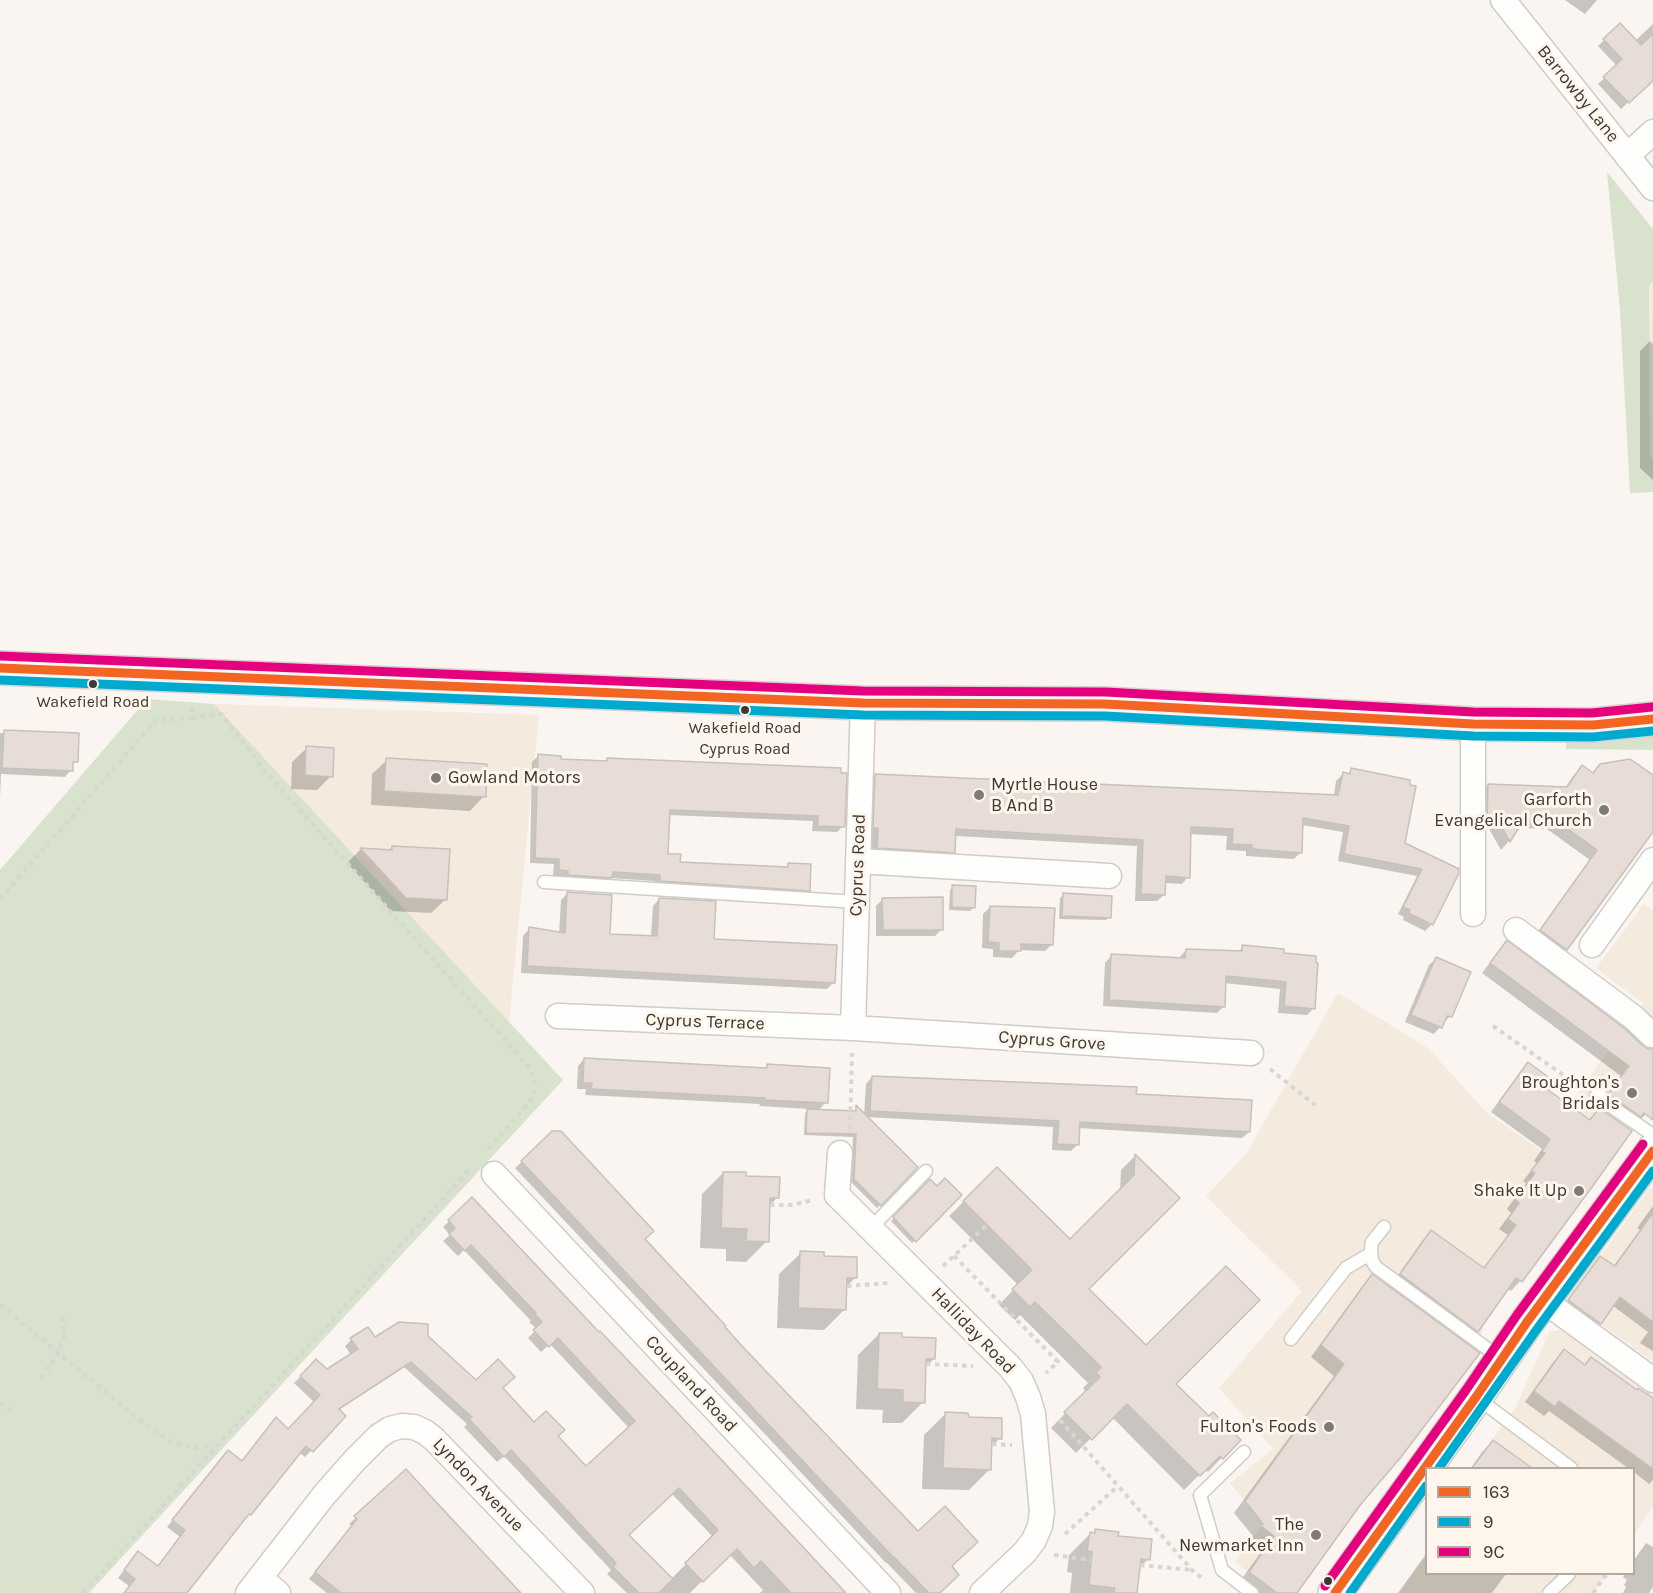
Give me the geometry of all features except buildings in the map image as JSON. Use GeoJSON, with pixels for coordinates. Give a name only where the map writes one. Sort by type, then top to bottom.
{"type":"FeatureCollection","features":[{"type":"Feature","properties":{"kind":"main road"},"geometry":{"type":"LineString","coordinates":[[0,668],[863,703],[1105,704],[1473,724],[1593,725],[1653,719]]}},
{"type":"Feature","properties":{"kind":"main road"},"geometry":{"type":"LineString","coordinates":[[1426,1467],[1543,1300],[1653,1151]]}},
{"type":"Feature","properties":{"kind":"main road"},"geometry":{"type":"LineString","coordinates":[[1335,1593],[1425,1468]]}},
{"type":"Feature","properties":{"kind":"street","name":"Barrowby Lane"},"geometry":{"type":"LineString","coordinates":[[1503,0],[1653,189]]}},
{"type":"Feature","properties":{"kind":"street"},"geometry":{"type":"LineString","coordinates":[[1627,156],[1653,132]]}},
{"type":"Feature","properties":{"kind":"street","name":"Cyprus Road"},"geometry":{"type":"LineString","coordinates":[[853,1028],[863,703]]}},
{"type":"Feature","properties":{"kind":"street"},"geometry":{"type":"LineString","coordinates":[[1473,724],[1473,914]]}},
{"type":"Feature","properties":{"kind":"street"},"geometry":{"type":"LineString","coordinates":[[1592,945],[1646,885],[1653,860]]}},
{"type":"Feature","properties":{"kind":"street"},"geometry":{"type":"LineString","coordinates":[[858,861],[1109,876]]}},
{"type":"Feature","properties":{"kind":"street"},"geometry":{"type":"LineString","coordinates":[[1516,930],[1633,1017],[1652,1035]]}},
{"type":"Feature","properties":{"kind":"street","name":"Cyprus Terrace"},"geometry":{"type":"LineString","coordinates":[[558,1016],[853,1028]]}},
{"type":"Feature","properties":{"kind":"street","name":"Cyprus Grove"},"geometry":{"type":"LineString","coordinates":[[853,1028],[1251,1053]]}},
{"type":"Feature","properties":{"kind":"street"},"geometry":{"type":"LineString","coordinates":[[837,1195],[840,1153]]}},
{"type":"Feature","properties":{"kind":"street","name":"Coupland Road"},"geometry":{"type":"LineString","coordinates":[[482,1166],[888,1593]]}},
{"type":"Feature","properties":{"kind":"street","name":"Halliday Road"},"geometry":{"type":"LineString","coordinates":[[837,1195],[1010,1367],[1029,1390],[1042,1512],[1040,1526],[1034,1540],[1034,1553],[982,1593]]}},
{"type":"Feature","properties":{"kind":"street"},"geometry":{"type":"LineString","coordinates":[[1543,1300],[1653,1380]]}},
{"type":"Feature","properties":{"kind":"street","name":"Lyndon Avenue"},"geometry":{"type":"LineString","coordinates":[[254,1585],[325,1494],[355,1460],[379,1436],[390,1429],[402,1426],[414,1427],[434,1439],[582,1593]]}},
{"type":"Feature","properties":{"kind":"street"},"geometry":{"type":"LineString","coordinates":[[254,1585],[278,1593]]}},
{"type":"Feature","properties":{"kind":"lane"},"geometry":{"type":"LineString","coordinates":[[544,882],[857,902]]}},
{"type":"Feature","properties":{"kind":"lane"},"geometry":{"type":"LineString","coordinates":[[1599,1092],[1653,1135]]}},
{"type":"Feature","properties":{"kind":"lane"},"geometry":{"type":"LineString","coordinates":[[870,1228],[926,1171]]}},
{"type":"Feature","properties":{"kind":"lane"},"geometry":{"type":"LineString","coordinates":[[1384,1227],[1372,1242],[1370,1254],[1372,1261],[1381,1271],[1501,1359]]}},
{"type":"Feature","properties":{"kind":"lane"},"geometry":{"type":"LineString","coordinates":[[1291,1339],[1346,1268],[1370,1254]]}},
{"type":"Feature","properties":{"kind":"lane"},"geometry":{"type":"LineString","coordinates":[[1476,1397],[1570,1467]]}},
{"type":"Feature","properties":{"kind":"lane"},"geometry":{"type":"LineString","coordinates":[[1244,1452],[1200,1494],[1222,1570],[1252,1593]]}},
{"type":"Feature","properties":{"kind":"lane"},"geometry":{"type":"LineString","coordinates":[[1549,1593],[1568,1575]]}},
{"type":"Feature","properties":{"kind":"path"},"geometry":{"type":"LineString","coordinates":[[192,675],[192,718]]}},
{"type":"Feature","properties":{"kind":"path"},"geometry":{"type":"LineString","coordinates":[[0,899],[156,720],[221,714],[266,772],[530,1068],[534,1077],[533,1096],[482,1166],[215,1447],[83,1593]]}},
{"type":"Feature","properties":{"kind":"path"},"geometry":{"type":"LineString","coordinates":[[1494,1026],[1588,1092],[1599,1092]]}},
{"type":"Feature","properties":{"kind":"path"},"geometry":{"type":"LineString","coordinates":[[840,1153],[850,1144],[853,1028]]}},
{"type":"Feature","properties":{"kind":"path"},"geometry":{"type":"LineString","coordinates":[[1251,1053],[1315,1105]]}},
{"type":"Feature","properties":{"kind":"path"},"geometry":{"type":"LineString","coordinates":[[770,1205],[792,1205],[837,1195]]}},
{"type":"Feature","properties":{"kind":"path"},"geometry":{"type":"LineString","coordinates":[[847,1286],[897,1283],[918,1276],[954,1256],[987,1225]]}},
{"type":"Feature","properties":{"kind":"path"},"geometry":{"type":"LineString","coordinates":[[954,1256],[1058,1362],[1029,1390],[1192,1570],[1211,1585],[1234,1580]]}},
{"type":"Feature","properties":{"kind":"path"},"geometry":{"type":"LineString","coordinates":[[0,1305],[148,1427],[170,1441],[195,1448],[215,1447]]}},
{"type":"Feature","properties":{"kind":"path"},"geometry":{"type":"LineString","coordinates":[[40,1378],[58,1354],[65,1332],[62,1316]]}},
{"type":"Feature","properties":{"kind":"path"},"geometry":{"type":"LineString","coordinates":[[926,1365],[979,1366],[994,1351]]}},
{"type":"Feature","properties":{"kind":"path"},"geometry":{"type":"LineString","coordinates":[[0,1402],[15,1414]]}},
{"type":"Feature","properties":{"kind":"path"},"geometry":{"type":"LineString","coordinates":[[1034,1553],[1118,1486]]}},
{"type":"Feature","properties":{"kind":"path"},"geometry":{"type":"LineString","coordinates":[[1034,1553],[1091,1560]]}},
{"type":"Feature","properties":{"kind":"path"},"geometry":{"type":"LineString","coordinates":[[1140,1564],[1192,1570]]}},
{"type":"Feature","properties":{"kind":"path"},"geometry":{"type":"LineString","coordinates":[[1593,1593],[1606,1575]]}},
{"type":"Feature","properties":{"kind":"shaded area"},"geometry":{"type":"Polygon","coordinates":[[[1653,281],[1653,459],[1650,457],[1649,285],[1653,281]]]}},
{"type":"Feature","properties":{"kind":"shaded area"},"geometry":{"type":"Polygon","coordinates":[[[214,704],[539,715],[509,1022],[214,704]]]}},
{"type":"Feature","properties":{"kind":"shaded area"},"geometry":{"type":"Polygon","coordinates":[[[1644,904],[1653,911],[1653,1108],[1647,1116],[1645,1114],[1522,1282],[1515,1278],[1485,1322],[1477,1347],[1482,1351],[1361,1504],[1297,1593],[1277,1593],[1235,1562],[1263,1524],[1230,1483],[1273,1449],[1219,1388],[1302,1291],[1206,1196],[1246,1154],[1338,993],[1428,1048],[1486,1112],[1542,1151],[1582,1096],[1578,1093],[1643,1003],[1596,968],[1644,904]]]}},
{"type":"Feature","properties":{"kind":"shaded area"},"geometry":{"type":"Polygon","coordinates":[[[1653,1184],[1653,1360],[1652,1361],[1568,1300],[1653,1184]]]}},
{"type":"Feature","properties":{"kind":"shaded area"},"geometry":{"type":"Polygon","coordinates":[[[1562,1329],[1653,1395],[1653,1506],[1635,1533],[1635,1467],[1473,1467],[1516,1407],[1549,1332],[1562,1329]]]}},
{"type":"Feature","properties":{"kind":"shaded area"},"geometry":{"type":"Polygon","coordinates":[[[1425,1557],[1425,1575],[1606,1575],[1593,1593],[1399,1593],[1425,1557]]]}},
{"type":"Feature","properties":{"kind":"green space"},"geometry":{"type":"Polygon","coordinates":[[[1607,172],[1653,229],[1653,281],[1649,285],[1650,456],[1653,459],[1653,492],[1630,493],[1620,310],[1607,172]]]}},
{"type":"Feature","properties":{"kind":"green space"},"geometry":{"type":"Polygon","coordinates":[[[147,699],[214,704],[563,1080],[89,1593],[0,1593],[0,870],[147,699]]]}},
{"type":"Feature","properties":{"kind":"green space"},"geometry":{"type":"Polygon","coordinates":[[[1653,735],[1653,750],[1566,749],[1566,741],[1653,735]]]}},
{"type":"Feature","properties":{"kind":"transit line","name":"9C"},"geometry":{"type":"LineString","coordinates":[[0,656],[863,691],[1106,692],[1473,712],[1592,713],[1652,707]]}},
{"type":"Feature","properties":{"kind":"transit line","name":"163"},"geometry":{"type":"LineString","coordinates":[[0,668],[863,703],[1105,704],[1473,724],[1593,725],[1653,719]]}},
{"type":"Feature","properties":{"kind":"transit line","name":"9"},"geometry":{"type":"LineString","coordinates":[[0,680],[863,715],[1105,716],[1473,736],[1593,737],[1653,731]]}},
{"type":"Feature","properties":{"kind":"transit line","name":"9C"},"geometry":{"type":"LineString","coordinates":[[1325,1586],[1517,1315],[1643,1144]]}},
{"type":"Feature","properties":{"kind":"transit line","name":"163"},"geometry":{"type":"LineString","coordinates":[[1426,1467],[1527,1322],[1653,1151]]}},
{"type":"Feature","properties":{"kind":"transit line","name":"9"},"geometry":{"type":"LineString","coordinates":[[1440,1467],[1653,1171]]}},
{"type":"Feature","properties":{"kind":"transit line","name":"163"},"geometry":{"type":"LineString","coordinates":[[1335,1593],[1425,1468]]}},
{"type":"Feature","properties":{"kind":"transit line","name":"9"},"geometry":{"type":"LineString","coordinates":[[1350,1593],[1425,1487]]}},
{"type":"Feature","properties":{"kind":"place","name":"Wakefield Road"},"geometry":{"type":"Point","coordinates":[93,684]}},
{"type":"Feature","properties":{"kind":"place","name":"Wakefield Road Cyprus Road"},"geometry":{"type":"Point","coordinates":[745,710]}},
{"type":"Feature","properties":{"kind":"place","name":"Gowland Motors"},"geometry":{"type":"Point","coordinates":[436,778]}},
{"type":"Feature","properties":{"kind":"place","name":"Myrtle House B And B"},"geometry":{"type":"Point","coordinates":[979,795]}},
{"type":"Feature","properties":{"kind":"place","name":"Garforth Evangelical Church"},"geometry":{"type":"Point","coordinates":[1604,810]}},
{"type":"Feature","properties":{"kind":"place","name":"Broughton's Bridals"},"geometry":{"type":"Point","coordinates":[1632,1093]}},
{"type":"Feature","properties":{"kind":"place","name":"Shake It Up"},"geometry":{"type":"Point","coordinates":[1579,1191]}},
{"type":"Feature","properties":{"kind":"place","name":"Fulton's Foods"},"geometry":{"type":"Point","coordinates":[1329,1427]}},
{"type":"Feature","properties":{"kind":"place","name":"The Newmarket Inn"},"geometry":{"type":"Point","coordinates":[1316,1535]}}]}
